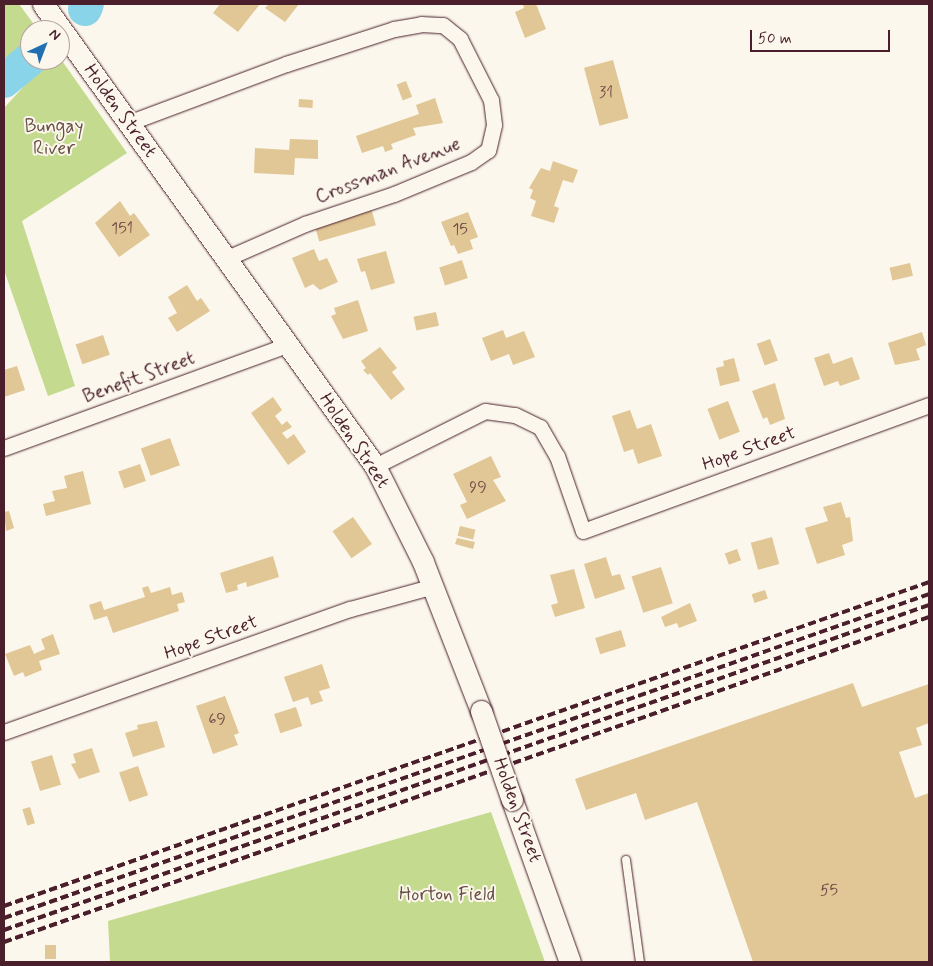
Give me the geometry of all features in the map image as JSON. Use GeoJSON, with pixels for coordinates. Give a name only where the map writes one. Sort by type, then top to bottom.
{"type":"FeatureCollection","features":[{"type":"Feature","properties":{"kind":"main road","name":"Holden Street"},"geometry":{"type":"LineString","coordinates":[[44,4],[375,466],[434,586],[481,711],[570,962]]}},
{"type":"Feature","properties":{"kind":"street","name":"Crossman Avenue"},"geometry":{"type":"LineString","coordinates":[[128,123],[286,64],[394,29],[421,24],[443,25],[460,39],[491,100],[494,125],[488,150],[471,162],[394,194],[305,224],[226,259]]}},
{"type":"Feature","properties":{"kind":"street","name":"Benefit Street"},"geometry":{"type":"LineString","coordinates":[[4,448],[287,345]]}},
{"type":"Feature","properties":{"kind":"street","name":"Hope Street"},"geometry":{"type":"LineString","coordinates":[[375,466],[485,412],[515,415],[540,427],[557,456],[583,531],[929,405]]}},
{"type":"Feature","properties":{"kind":"street","name":"Hope Street"},"geometry":{"type":"LineString","coordinates":[[4,732],[350,609],[434,586]]}},
{"type":"Feature","properties":{"kind":"lane"},"geometry":{"type":"LineString","coordinates":[[626,860],[640,962]]}},
{"type":"Feature","properties":{"kind":"green space"},"geometry":{"type":"Polygon","coordinates":[[[4,4],[19,4],[31,20],[20,20],[20,67],[4,81],[4,4]]]}},
{"type":"Feature","properties":{"kind":"green space","name":"Bungay River"},"geometry":{"type":"Polygon","coordinates":[[[39,70],[68,70],[127,153],[22,221],[75,386],[48,396],[4,270],[4,108],[39,70]]]}},
{"type":"Feature","properties":{"kind":"green space","name":"Horton Field"},"geometry":{"type":"Polygon","coordinates":[[[491,812],[545,962],[110,962],[108,921],[491,812]]]}},
{"type":"Feature","properties":{"kind":"building"},"geometry":{"type":"Polygon","coordinates":[[[220,4],[260,4],[238,32],[213,13],[220,4]]]}},
{"type":"Feature","properties":{"kind":"building"},"geometry":{"type":"Polygon","coordinates":[[[269,4],[299,4],[285,22],[265,8],[269,4]]]}},
{"type":"Feature","properties":{"kind":"building"},"geometry":{"type":"Polygon","coordinates":[[[523,4],[536,4],[546,29],[525,38],[515,12],[524,8],[523,4]]]}},
{"type":"Feature","properties":{"kind":"building"},"geometry":{"type":"Polygon","coordinates":[[[613,60],[629,118],[600,126],[584,68],[613,60]]]}},
{"type":"Feature","properties":{"kind":"building"},"geometry":{"type":"Polygon","coordinates":[[[406,81],[412,97],[403,100],[397,85],[406,81]]]}},
{"type":"Feature","properties":{"kind":"building"},"geometry":{"type":"Polygon","coordinates":[[[435,98],[443,123],[413,128],[416,135],[391,144],[393,149],[385,152],[383,146],[362,153],[356,136],[419,114],[416,105],[435,98]]]}},
{"type":"Feature","properties":{"kind":"building"},"geometry":{"type":"Polygon","coordinates":[[[299,99],[313,100],[312,108],[298,107],[299,99]]]}},
{"type":"Feature","properties":{"kind":"building"},"geometry":{"type":"Polygon","coordinates":[[[290,139],[318,140],[318,159],[295,158],[294,175],[254,173],[255,148],[289,150],[290,139]]]}},
{"type":"Feature","properties":{"kind":"building"},"geometry":{"type":"Polygon","coordinates":[[[553,161],[578,170],[573,183],[563,180],[554,206],[559,208],[554,223],[531,216],[536,201],[530,198],[533,190],[529,188],[541,168],[550,171],[553,161]]]}},
{"type":"Feature","properties":{"kind":"building"},"geometry":{"type":"Polygon","coordinates":[[[120,201],[130,216],[134,213],[150,235],[119,257],[95,223],[120,201]]]}},
{"type":"Feature","properties":{"kind":"building"},"geometry":{"type":"Polygon","coordinates":[[[371,208],[376,225],[319,242],[314,224],[371,208]]]}},
{"type":"Feature","properties":{"kind":"building"},"geometry":{"type":"Polygon","coordinates":[[[468,212],[478,237],[470,240],[473,249],[458,254],[454,245],[451,246],[441,222],[468,212]]]}},
{"type":"Feature","properties":{"kind":"building"},"geometry":{"type":"Polygon","coordinates":[[[314,249],[319,261],[327,258],[338,282],[320,290],[313,284],[305,288],[292,258],[314,249]]]}},
{"type":"Feature","properties":{"kind":"building"},"geometry":{"type":"Polygon","coordinates":[[[386,251],[395,283],[371,290],[365,271],[361,272],[357,259],[386,251]]]}},
{"type":"Feature","properties":{"kind":"building"},"geometry":{"type":"Polygon","coordinates":[[[462,260],[468,278],[445,285],[439,267],[462,260]]]}},
{"type":"Feature","properties":{"kind":"building"},"geometry":{"type":"Polygon","coordinates":[[[910,263],[913,276],[892,280],[890,268],[910,263]]]}},
{"type":"Feature","properties":{"kind":"building"},"geometry":{"type":"Polygon","coordinates":[[[187,285],[197,301],[201,298],[210,311],[177,332],[168,318],[177,313],[168,297],[187,285]]]}},
{"type":"Feature","properties":{"kind":"building"},"geometry":{"type":"Polygon","coordinates":[[[358,300],[368,331],[343,339],[331,316],[336,314],[334,308],[358,300]]]}},
{"type":"Feature","properties":{"kind":"building"},"geometry":{"type":"Polygon","coordinates":[[[436,312],[439,326],[416,330],[414,317],[436,312]]]}},
{"type":"Feature","properties":{"kind":"building"},"geometry":{"type":"Polygon","coordinates":[[[503,330],[506,338],[524,331],[535,357],[513,365],[509,354],[491,361],[482,338],[503,330]]]}},
{"type":"Feature","properties":{"kind":"building"},"geometry":{"type":"Polygon","coordinates":[[[922,332],[926,345],[916,349],[920,360],[895,365],[888,343],[922,332]]]}},
{"type":"Feature","properties":{"kind":"building"},"geometry":{"type":"Polygon","coordinates":[[[103,335],[110,355],[82,364],[76,344],[103,335]]]}},
{"type":"Feature","properties":{"kind":"building"},"geometry":{"type":"Polygon","coordinates":[[[770,339],[778,361],[765,365],[757,344],[770,339]]]}},
{"type":"Feature","properties":{"kind":"building"},"geometry":{"type":"Polygon","coordinates":[[[380,347],[397,368],[392,372],[405,389],[391,400],[370,373],[368,375],[363,370],[366,368],[361,361],[380,347]]]}},
{"type":"Feature","properties":{"kind":"building"},"geometry":{"type":"Polygon","coordinates":[[[829,353],[833,364],[852,357],[860,379],[840,386],[838,381],[824,386],[814,358],[829,353]]]}},
{"type":"Feature","properties":{"kind":"building"},"geometry":{"type":"Polygon","coordinates":[[[734,358],[740,381],[720,386],[716,368],[724,366],[723,361],[734,358]]]}},
{"type":"Feature","properties":{"kind":"building"},"geometry":{"type":"Polygon","coordinates":[[[17,366],[25,390],[4,397],[4,370],[17,366]]]}},
{"type":"Feature","properties":{"kind":"building"},"geometry":{"type":"Polygon","coordinates":[[[775,383],[785,419],[770,425],[767,417],[763,419],[752,391],[775,383]]]}},
{"type":"Feature","properties":{"kind":"building"},"geometry":{"type":"Polygon","coordinates":[[[273,397],[282,410],[275,416],[282,425],[287,421],[292,427],[282,433],[287,439],[294,434],[306,452],[288,465],[251,413],[273,397]]]}},
{"type":"Feature","properties":{"kind":"building"},"geometry":{"type":"Polygon","coordinates":[[[728,401],[740,432],[719,440],[707,409],[728,401]]]}},
{"type":"Feature","properties":{"kind":"building"},"geometry":{"type":"Polygon","coordinates":[[[630,410],[637,429],[651,424],[662,456],[638,464],[633,449],[624,452],[612,416],[630,410]]]}},
{"type":"Feature","properties":{"kind":"building"},"geometry":{"type":"Polygon","coordinates":[[[170,438],[180,465],[151,476],[141,449],[170,438]]]}},
{"type":"Feature","properties":{"kind":"building"},"geometry":{"type":"Polygon","coordinates":[[[491,456],[501,477],[493,480],[506,501],[467,519],[460,505],[467,502],[453,474],[491,456]]]}},
{"type":"Feature","properties":{"kind":"building"},"geometry":{"type":"Polygon","coordinates":[[[140,464],[146,481],[124,489],[118,471],[140,464]]]}},
{"type":"Feature","properties":{"kind":"building"},"geometry":{"type":"Polygon","coordinates":[[[83,471],[91,504],[46,516],[43,504],[55,501],[52,491],[67,488],[64,476],[83,471]]]}},
{"type":"Feature","properties":{"kind":"building"},"geometry":{"type":"Polygon","coordinates":[[[841,502],[846,518],[850,517],[853,541],[842,545],[845,555],[817,564],[805,528],[828,521],[823,507],[841,502]]]}},
{"type":"Feature","properties":{"kind":"building"},"geometry":{"type":"Polygon","coordinates":[[[9,511],[14,528],[6,531],[4,512],[9,511]]]}},
{"type":"Feature","properties":{"kind":"building"},"geometry":{"type":"Polygon","coordinates":[[[353,517],[372,544],[351,558],[333,531],[353,517]]]}},
{"type":"Feature","properties":{"kind":"building"},"geometry":{"type":"Polygon","coordinates":[[[460,526],[476,530],[473,540],[458,536],[460,526]]]}},
{"type":"Feature","properties":{"kind":"building"},"geometry":{"type":"Polygon","coordinates":[[[772,537],[779,564],[758,570],[751,543],[772,537]]]}},
{"type":"Feature","properties":{"kind":"building"},"geometry":{"type":"Polygon","coordinates":[[[457,538],[475,542],[473,549],[455,544],[457,538]]]}},
{"type":"Feature","properties":{"kind":"building"},"geometry":{"type":"Polygon","coordinates":[[[737,549],[741,560],[729,565],[725,553],[737,549]]]}},
{"type":"Feature","properties":{"kind":"building"},"geometry":{"type":"Polygon","coordinates":[[[273,556],[279,577],[247,587],[246,582],[237,585],[238,590],[226,593],[220,573],[273,556]]]}},
{"type":"Feature","properties":{"kind":"building"},"geometry":{"type":"Polygon","coordinates":[[[606,557],[612,576],[620,574],[625,589],[595,599],[584,564],[606,557]]]}},
{"type":"Feature","properties":{"kind":"building"},"geometry":{"type":"Polygon","coordinates":[[[661,567],[673,603],[643,613],[632,577],[661,567]]]}},
{"type":"Feature","properties":{"kind":"building"},"geometry":{"type":"Polygon","coordinates":[[[574,569],[585,608],[555,617],[551,605],[558,603],[550,575],[574,569]]]}},
{"type":"Feature","properties":{"kind":"building"},"geometry":{"type":"Polygon","coordinates":[[[148,586],[151,593],[170,587],[172,595],[182,592],[185,602],[177,604],[179,611],[113,633],[107,616],[94,620],[89,605],[101,601],[104,610],[145,597],[142,588],[148,586]]]}},
{"type":"Feature","properties":{"kind":"building"},"geometry":{"type":"Polygon","coordinates":[[[765,590],[768,599],[754,603],[752,594],[765,590]]]}},
{"type":"Feature","properties":{"kind":"building"},"geometry":{"type":"Polygon","coordinates":[[[690,603],[697,621],[679,628],[677,623],[665,627],[661,617],[690,603]]]}},
{"type":"Feature","properties":{"kind":"building"},"geometry":{"type":"Polygon","coordinates":[[[621,630],[626,646],[600,654],[595,638],[621,630]]]}},
{"type":"Feature","properties":{"kind":"building"},"geometry":{"type":"Polygon","coordinates":[[[53,634],[60,654],[39,661],[42,670],[25,677],[23,672],[14,676],[5,654],[30,645],[34,654],[45,649],[41,639],[53,634]]]}},
{"type":"Feature","properties":{"kind":"building"},"geometry":{"type":"Polygon","coordinates":[[[322,664],[330,688],[319,691],[323,701],[311,705],[308,697],[293,702],[284,677],[322,664]]]}},
{"type":"Feature","properties":{"kind":"building"},"geometry":{"type":"Polygon","coordinates":[[[853,683],[862,707],[929,684],[929,723],[916,728],[922,745],[899,752],[915,798],[929,793],[929,962],[753,962],[697,802],[645,820],[636,793],[586,810],[575,779],[853,683]]]}},
{"type":"Feature","properties":{"kind":"building"},"geometry":{"type":"Polygon","coordinates":[[[225,696],[239,733],[234,735],[238,745],[213,754],[196,706],[225,696]]]}},
{"type":"Feature","properties":{"kind":"building"},"geometry":{"type":"Polygon","coordinates":[[[296,707],[302,726],[280,733],[274,714],[296,707]]]}},
{"type":"Feature","properties":{"kind":"building"},"geometry":{"type":"Polygon","coordinates":[[[157,721],[165,747],[133,757],[125,733],[138,729],[137,725],[157,721]]]}},
{"type":"Feature","properties":{"kind":"building"},"geometry":{"type":"Polygon","coordinates":[[[92,748],[100,772],[79,779],[71,764],[76,763],[73,754],[92,748]]]}},
{"type":"Feature","properties":{"kind":"building"},"geometry":{"type":"Polygon","coordinates":[[[52,755],[61,785],[40,791],[31,761],[52,755]]]}},
{"type":"Feature","properties":{"kind":"building"},"geometry":{"type":"Polygon","coordinates":[[[138,766],[148,795],[129,802],[119,773],[138,766]]]}},
{"type":"Feature","properties":{"kind":"building"},"geometry":{"type":"Polygon","coordinates":[[[30,807],[35,823],[27,826],[22,809],[30,807]]]}},
{"type":"Feature","properties":{"kind":"building"},"geometry":{"type":"Polygon","coordinates":[[[45,945],[56,945],[56,959],[45,959],[45,945]]]}},
{"type":"Feature","properties":{"kind":"waterway","name":"Bungay River"},"geometry":{"type":"LineString","coordinates":[[85,9],[87,4]]}},
{"type":"Feature","properties":{"kind":"waterway","name":"Bungay River"},"geometry":{"type":"LineString","coordinates":[[4,81],[20,67]]}},
{"type":"Feature","properties":{"kind":"railway"},"geometry":{"type":"LineString","coordinates":[[4,906],[929,582]]}},
{"type":"Feature","properties":{"kind":"railway"},"geometry":{"type":"LineString","coordinates":[[4,918],[929,594]]}},
{"type":"Feature","properties":{"kind":"railway"},"geometry":{"type":"LineString","coordinates":[[4,930],[929,605]]}},
{"type":"Feature","properties":{"kind":"railway"},"geometry":{"type":"LineString","coordinates":[[4,942],[929,617]]}}]}
